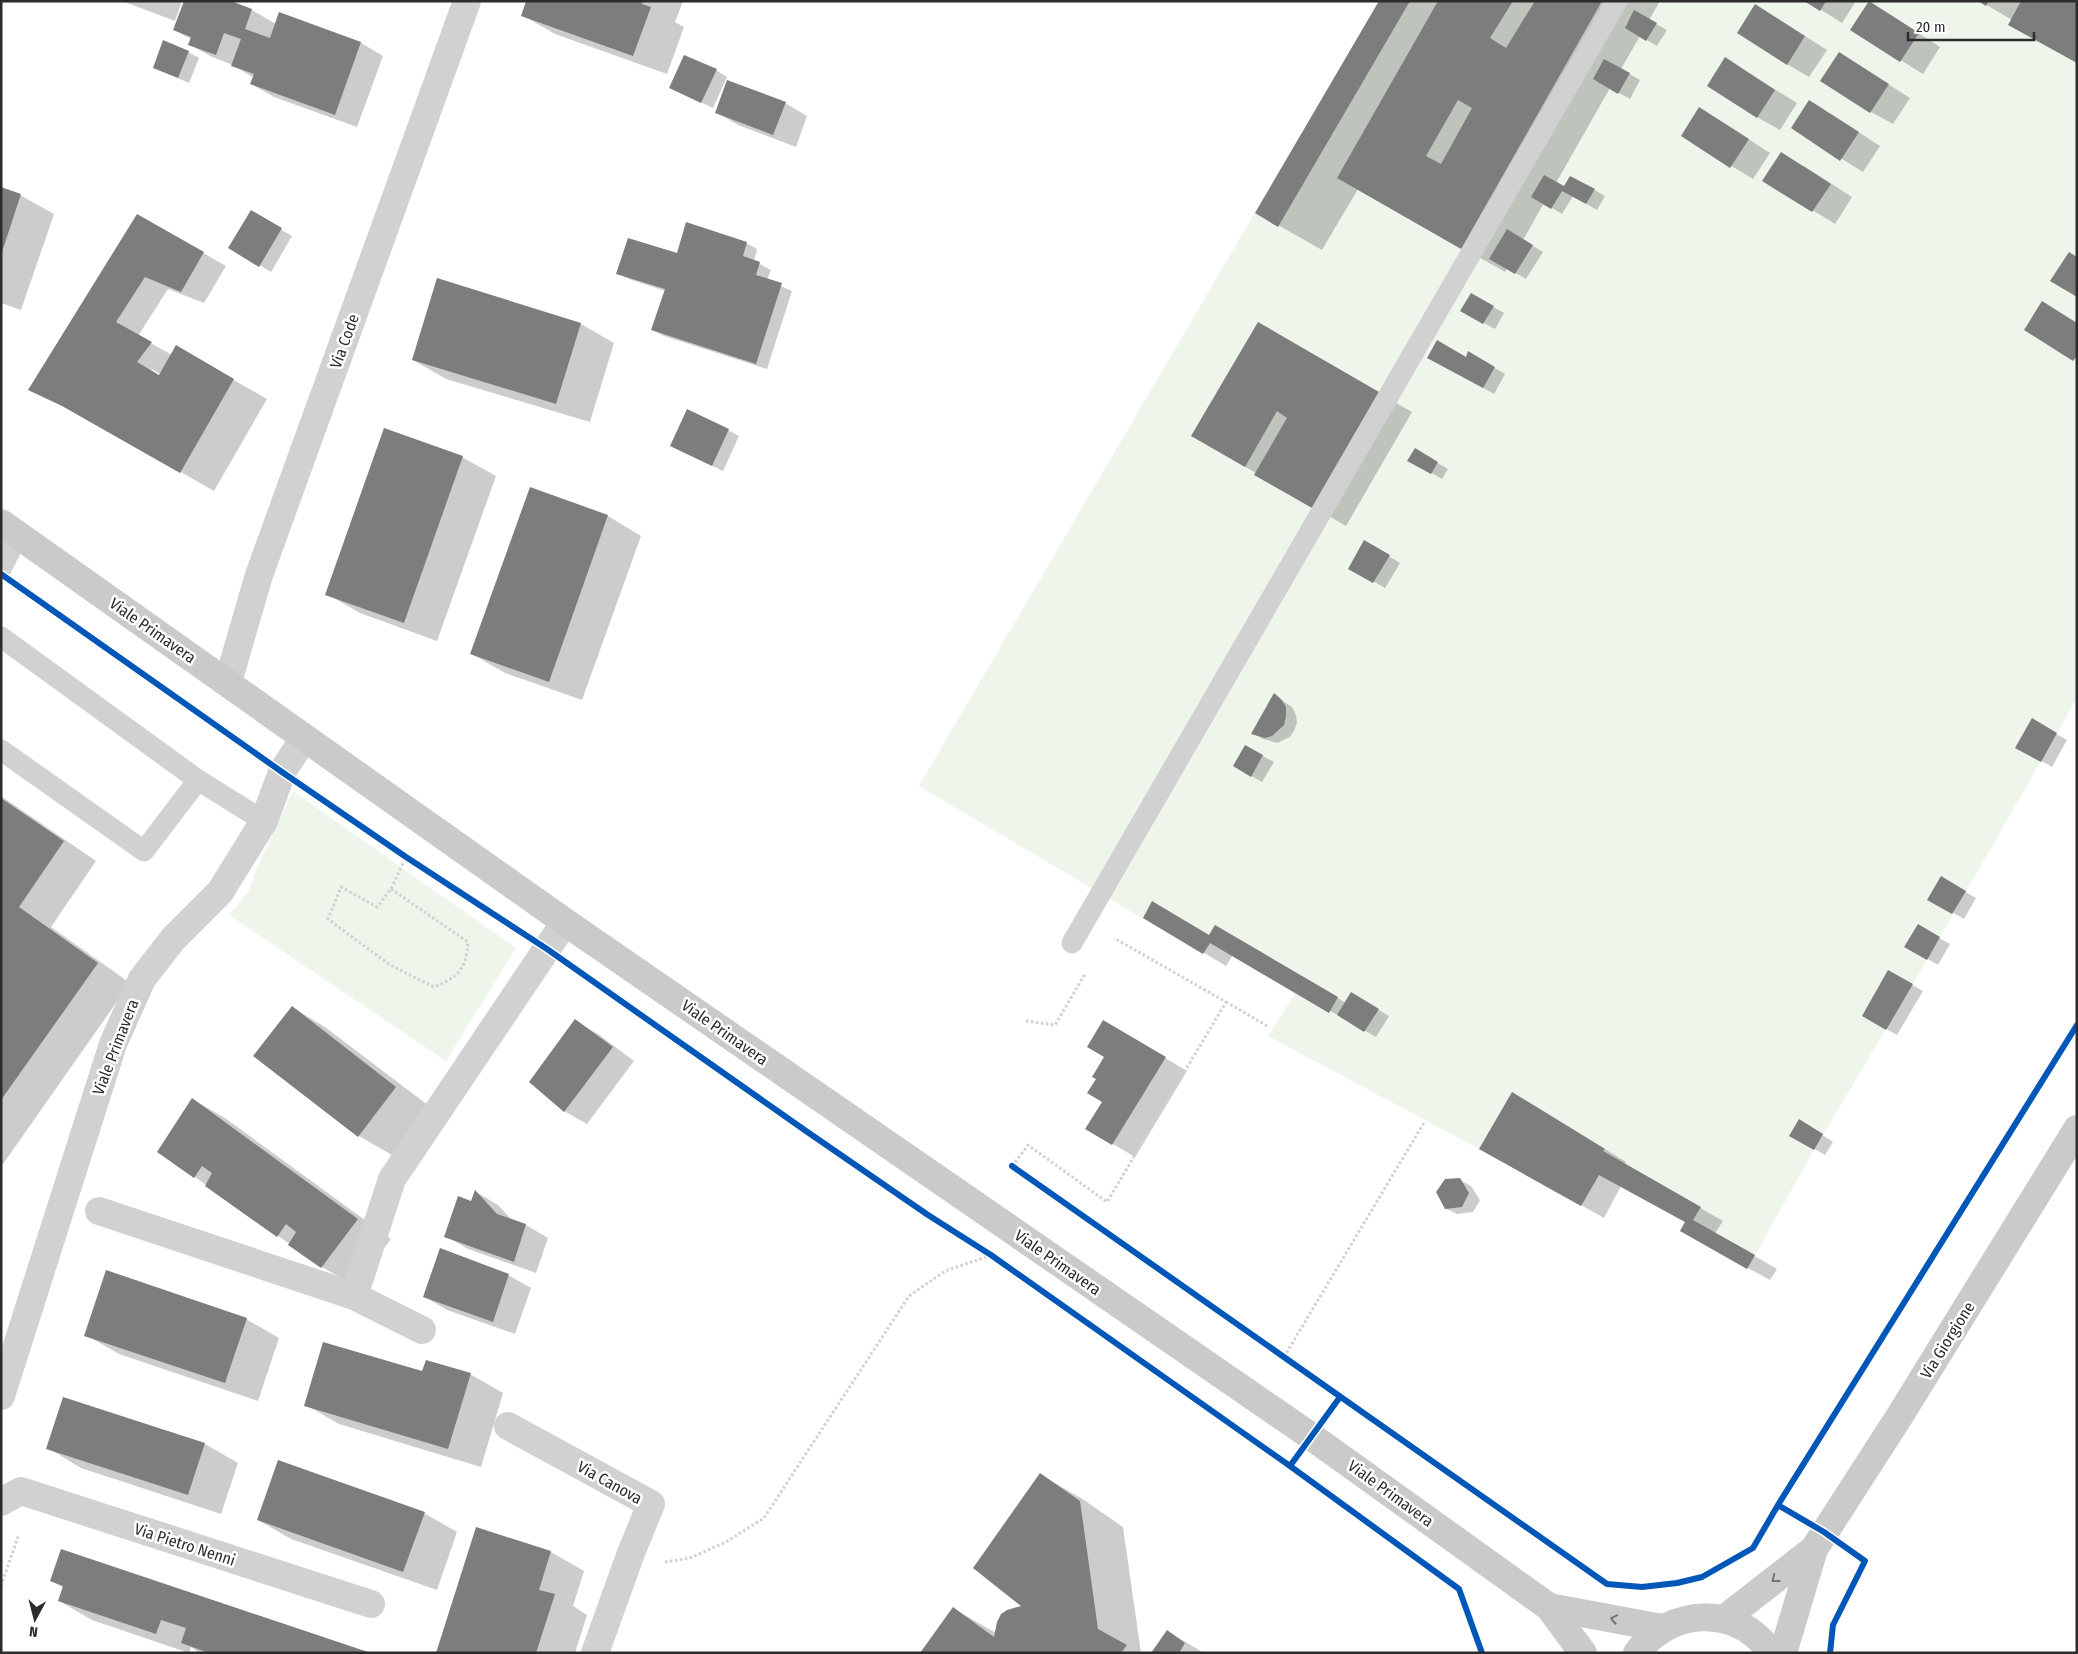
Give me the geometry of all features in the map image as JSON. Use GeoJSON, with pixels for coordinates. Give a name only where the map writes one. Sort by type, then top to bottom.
{"type":"FeatureCollection","features":[{"type":"Feature","properties":{"kind":"main road","name":"Viale Primavera"},"geometry":{"type":"LineString","coordinates":[[10,529],[565,922],[1312,1437],[1548,1607],[1582,1653]]}},
{"type":"Feature","properties":{"kind":"main road","name":"Via Giorgione"},"geometry":{"type":"LineString","coordinates":[[1783,1653],[1814,1549],[1899,1417],[2077,1129]]}},
{"type":"Feature","properties":{"kind":"main road","name":"Via Giorgione"},"geometry":{"type":"LineString","coordinates":[[1724,1619],[1814,1549]]}},
{"type":"Feature","properties":{"kind":"main road","name":"Viale Primavera"},"geometry":{"type":"LineString","coordinates":[[1548,1607],[1662,1628]]}},
{"type":"Feature","properties":{"kind":"main road"},"geometry":{"type":"LineString","coordinates":[[1637,1653],[1651,1636],[1662,1628],[1686,1618],[1711,1617],[1736,1623],[1758,1637],[1771,1653]]}},
{"type":"Feature","properties":{"kind":"street","name":"Via Code"},"geometry":{"type":"LineString","coordinates":[[228,682],[259,575],[467,1]]}},
{"type":"Feature","properties":{"kind":"street","name":"Viale Primavera"},"geometry":{"type":"LineString","coordinates":[[1,1396],[113,1044],[142,979],[173,939],[220,892],[264,821],[282,772],[304,738]]}},
{"type":"Feature","properties":{"kind":"street"},"geometry":{"type":"LineString","coordinates":[[354,1296],[392,1180],[565,922]]}},
{"type":"Feature","properties":{"kind":"street"},"geometry":{"type":"LineString","coordinates":[[99,1211],[354,1296],[422,1330]]}},
{"type":"Feature","properties":{"kind":"street","name":"Via Canova"},"geometry":{"type":"LineString","coordinates":[[508,1426],[651,1504],[595,1653]]}},
{"type":"Feature","properties":{"kind":"street","name":"Via Pietro Nenni"},"geometry":{"type":"LineString","coordinates":[[1,1502],[21,1491],[371,1604]]}},
{"type":"Feature","properties":{"kind":"lane"},"geometry":{"type":"LineString","coordinates":[[1072,943],[1617,1]]}},
{"type":"Feature","properties":{"kind":"lane"},"geometry":{"type":"LineString","coordinates":[[1,569],[10,529]]}},
{"type":"Feature","properties":{"kind":"lane"},"geometry":{"type":"LineString","coordinates":[[1,637],[198,780],[264,821]]}},
{"type":"Feature","properties":{"kind":"lane"},"geometry":{"type":"LineString","coordinates":[[1,750],[144,851],[198,780]]}},
{"type":"Feature","properties":{"kind":"path"},"geometry":{"type":"LineString","coordinates":[[398,852],[415,862]]}},
{"type":"Feature","properties":{"kind":"path"},"geometry":{"type":"LineString","coordinates":[[391,889],[468,942],[467,959],[453,980],[434,987],[390,965],[328,919],[341,887],[377,906],[391,889],[406,857]]}},
{"type":"Feature","properties":{"kind":"path"},"geometry":{"type":"LineString","coordinates":[[1086,920],[1269,1028]]}},
{"type":"Feature","properties":{"kind":"path"},"geometry":{"type":"LineString","coordinates":[[1026,1021],[1056,1025],[1089,969]]}},
{"type":"Feature","properties":{"kind":"path"},"geometry":{"type":"LineString","coordinates":[[1020,1171],[1012,1166],[1028,1145],[1107,1202],[1226,1002]]}},
{"type":"Feature","properties":{"kind":"path"},"geometry":{"type":"LineString","coordinates":[[1284,1357],[1425,1121]]}},
{"type":"Feature","properties":{"kind":"path"},"geometry":{"type":"LineString","coordinates":[[983,1250],[991,1255]]}},
{"type":"Feature","properties":{"kind":"path"},"geometry":{"type":"LineString","coordinates":[[660,1563],[690,1558],[726,1542],[764,1518],[908,1296],[945,1271],[991,1255]]}},
{"type":"Feature","properties":{"kind":"path"},"geometry":{"type":"LineString","coordinates":[[1276,1351],[1292,1363]]}},
{"type":"Feature","properties":{"kind":"path"},"geometry":{"type":"LineString","coordinates":[[1,1586],[33,1495]]}},
{"type":"Feature","properties":{"kind":"shaded area"},"geometry":{"type":"Polygon","coordinates":[[[1379,1],[2077,1],[2077,698],[1927,960],[1814,1150],[1747,1269],[1680,1231],[1684,1222],[1599,1175],[1581,1206],[1268,1036],[1295,994],[1210,943],[1203,954],[919,786],[1379,1]]]}},
{"type":"Feature","properties":{"kind":"shaded area"},"geometry":{"type":"Polygon","coordinates":[[[293,791],[516,948],[446,1061],[229,915],[249,891],[256,870],[293,791]]]}},
{"type":"Feature","properties":{"kind":"building"},"geometry":{"type":"Polygon","coordinates":[[[184,1],[231,1],[252,9],[245,29],[270,38],[279,12],[361,42],[335,115],[250,84],[254,74],[231,66],[241,39],[224,33],[216,55],[188,45],[191,37],[173,30],[184,1]]]}},
{"type":"Feature","properties":{"kind":"building"},"geometry":{"type":"Polygon","coordinates":[[[526,1],[643,1],[642,4],[651,7],[633,56],[521,16],[526,1]]]}},
{"type":"Feature","properties":{"kind":"building"},"geometry":{"type":"Polygon","coordinates":[[[1379,1],[1410,1],[1278,227],[1255,213],[1379,1]]]}},
{"type":"Feature","properties":{"kind":"building"},"geometry":{"type":"Polygon","coordinates":[[[1438,1],[1513,1],[1490,38],[1506,48],[1535,1],[1602,1],[1461,249],[1337,178],[1438,1]],[[1458,100],[1426,156],[1441,164],[1472,108],[1458,100]]]}},
{"type":"Feature","properties":{"kind":"building"},"geometry":{"type":"Polygon","coordinates":[[[1804,1],[1826,1],[1820,11],[1804,1]]]}},
{"type":"Feature","properties":{"kind":"building"},"geometry":{"type":"Polygon","coordinates":[[[1869,1],[1919,33],[1900,62],[1850,30],[1869,1]]]}},
{"type":"Feature","properties":{"kind":"building"},"geometry":{"type":"Polygon","coordinates":[[[1978,1],[1989,1],[1986,6],[1978,1]]]}},
{"type":"Feature","properties":{"kind":"building"},"geometry":{"type":"Polygon","coordinates":[[[2021,1],[2077,1],[2077,63],[2008,25],[2021,1]]]}},
{"type":"Feature","properties":{"kind":"building"},"geometry":{"type":"Polygon","coordinates":[[[1755,4],[1805,36],[1787,65],[1737,33],[1755,4]]]}},
{"type":"Feature","properties":{"kind":"building"},"geometry":{"type":"Polygon","coordinates":[[[1634,10],[1657,23],[1646,41],[1625,28],[1634,10]]]}},
{"type":"Feature","properties":{"kind":"building"},"geometry":{"type":"Polygon","coordinates":[[[163,40],[189,51],[178,78],[153,68],[163,40]]]}},
{"type":"Feature","properties":{"kind":"building"},"geometry":{"type":"Polygon","coordinates":[[[1839,52],[1889,84],[1870,113],[1820,81],[1839,52]]]}},
{"type":"Feature","properties":{"kind":"building"},"geometry":{"type":"Polygon","coordinates":[[[684,55],[717,69],[701,103],[669,88],[684,55]]]}},
{"type":"Feature","properties":{"kind":"building"},"geometry":{"type":"Polygon","coordinates":[[[1725,57],[1775,90],[1757,118],[1707,86],[1725,57]]]}},
{"type":"Feature","properties":{"kind":"building"},"geometry":{"type":"Polygon","coordinates":[[[1604,59],[1630,73],[1618,94],[1593,79],[1604,59]]]}},
{"type":"Feature","properties":{"kind":"building"},"geometry":{"type":"Polygon","coordinates":[[[727,80],[786,102],[773,135],[715,113],[727,80]]]}},
{"type":"Feature","properties":{"kind":"building"},"geometry":{"type":"Polygon","coordinates":[[[1809,100],[1859,132],[1840,161],[1791,128],[1809,100]]]}},
{"type":"Feature","properties":{"kind":"building"},"geometry":{"type":"Polygon","coordinates":[[[1699,107],[1749,139],[1730,168],[1681,136],[1699,107]]]}},
{"type":"Feature","properties":{"kind":"building"},"geometry":{"type":"Polygon","coordinates":[[[1781,152],[1831,184],[1812,212],[1762,181],[1781,152]]]}},
{"type":"Feature","properties":{"kind":"building"},"geometry":{"type":"Polygon","coordinates":[[[1544,175],[1564,186],[1570,176],[1595,189],[1586,204],[1562,191],[1551,209],[1531,197],[1544,175]]]}},
{"type":"Feature","properties":{"kind":"building"},"geometry":{"type":"Polygon","coordinates":[[[1,187],[21,194],[2,252],[1,252],[1,187]]]}},
{"type":"Feature","properties":{"kind":"building"},"geometry":{"type":"Polygon","coordinates":[[[251,210],[282,228],[259,267],[228,248],[251,210]]]}},
{"type":"Feature","properties":{"kind":"building"},"geometry":{"type":"Polygon","coordinates":[[[137,214],[204,252],[181,292],[145,277],[116,322],[152,342],[137,362],[159,375],[176,345],[234,379],[180,473],[62,406],[28,390],[137,214]]]}},
{"type":"Feature","properties":{"kind":"building"},"geometry":{"type":"Polygon","coordinates":[[[686,222],[747,242],[743,256],[760,262],[756,275],[782,283],[756,364],[651,330],[665,289],[616,274],[628,238],[677,253],[686,222]]]}},
{"type":"Feature","properties":{"kind":"building"},"geometry":{"type":"Polygon","coordinates":[[[1507,229],[1533,245],[1515,274],[1489,259],[1507,229]]]}},
{"type":"Feature","properties":{"kind":"building"},"geometry":{"type":"Polygon","coordinates":[[[2069,252],[2077,257],[2077,297],[2050,281],[2069,252]]]}},
{"type":"Feature","properties":{"kind":"building"},"geometry":{"type":"Polygon","coordinates":[[[437,278],[581,323],[556,404],[412,360],[437,278]]]}},
{"type":"Feature","properties":{"kind":"building"},"geometry":{"type":"Polygon","coordinates":[[[1471,293],[1494,306],[1483,324],[1460,311],[1471,293]]]}},
{"type":"Feature","properties":{"kind":"building"},"geometry":{"type":"Polygon","coordinates":[[[2042,301],[2077,323],[2077,356],[2073,361],[2024,330],[2042,301]]]}},
{"type":"Feature","properties":{"kind":"building"},"geometry":{"type":"Polygon","coordinates":[[[1258,322],[1379,392],[1312,508],[1254,475],[1287,418],[1277,411],[1245,467],[1191,436],[1258,322]]]}},
{"type":"Feature","properties":{"kind":"building"},"geometry":{"type":"Polygon","coordinates":[[[1437,340],[1466,357],[1468,351],[1495,367],[1483,388],[1427,358],[1437,340]]]}},
{"type":"Feature","properties":{"kind":"building"},"geometry":{"type":"Polygon","coordinates":[[[687,409],[729,429],[712,466],[670,446],[687,409]]]}},
{"type":"Feature","properties":{"kind":"building"},"geometry":{"type":"Polygon","coordinates":[[[384,428],[463,456],[404,623],[325,595],[384,428]]]}},
{"type":"Feature","properties":{"kind":"building"},"geometry":{"type":"Polygon","coordinates":[[[1415,448],[1438,462],[1431,474],[1407,461],[1415,448]]]}},
{"type":"Feature","properties":{"kind":"building"},"geometry":{"type":"Polygon","coordinates":[[[530,487],[608,515],[549,682],[470,654],[530,487]]]}},
{"type":"Feature","properties":{"kind":"building"},"geometry":{"type":"Polygon","coordinates":[[[1364,540],[1390,555],[1373,583],[1348,569],[1364,540]]]}},
{"type":"Feature","properties":{"kind":"building"},"geometry":{"type":"Polygon","coordinates":[[[1274,693],[1286,707],[1284,725],[1272,736],[1265,738],[1251,734],[1274,693]]]}},
{"type":"Feature","properties":{"kind":"building"},"geometry":{"type":"Polygon","coordinates":[[[2032,718],[2057,733],[2041,762],[2015,748],[2032,718]]]}},
{"type":"Feature","properties":{"kind":"building"},"geometry":{"type":"Polygon","coordinates":[[[1245,745],[1263,755],[1251,777],[1233,766],[1245,745]]]}},
{"type":"Feature","properties":{"kind":"building"},"geometry":{"type":"Polygon","coordinates":[[[1,798],[64,841],[19,907],[98,963],[1,1100],[1,798]]]}},
{"type":"Feature","properties":{"kind":"building"},"geometry":{"type":"Polygon","coordinates":[[[1941,876],[1966,891],[1952,914],[1927,900],[1941,876]]]}},
{"type":"Feature","properties":{"kind":"building"},"geometry":{"type":"Polygon","coordinates":[[[1152,901],[1209,935],[1215,925],[1338,997],[1329,1013],[1210,943],[1203,954],[1143,918],[1152,901]]]}},
{"type":"Feature","properties":{"kind":"building"},"geometry":{"type":"Polygon","coordinates":[[[1918,924],[1940,937],[1927,960],[1904,947],[1918,924]]]}},
{"type":"Feature","properties":{"kind":"building"},"geometry":{"type":"Polygon","coordinates":[[[1888,970],[1913,984],[1886,1030],[1862,1016],[1888,970]]]}},
{"type":"Feature","properties":{"kind":"building"},"geometry":{"type":"Polygon","coordinates":[[[1351,992],[1379,1009],[1364,1032],[1337,1015],[1351,992]]]}},
{"type":"Feature","properties":{"kind":"building"},"geometry":{"type":"Polygon","coordinates":[[[292,1006],[396,1087],[358,1137],[253,1056],[292,1006]]]}},
{"type":"Feature","properties":{"kind":"building"},"geometry":{"type":"Polygon","coordinates":[[[575,1019],[613,1047],[564,1112],[529,1082],[575,1019]]]}},
{"type":"Feature","properties":{"kind":"building"},"geometry":{"type":"Polygon","coordinates":[[[1103,1020],[1166,1057],[1112,1145],[1085,1129],[1102,1102],[1087,1093],[1096,1079],[1092,1077],[1104,1057],[1087,1047],[1103,1020]]]}},
{"type":"Feature","properties":{"kind":"building"},"geometry":{"type":"Polygon","coordinates":[[[1512,1092],[1605,1149],[1603,1151],[1701,1207],[1693,1220],[1755,1255],[1747,1269],[1680,1231],[1685,1222],[1599,1175],[1581,1206],[1479,1149],[1512,1092]]]}},
{"type":"Feature","properties":{"kind":"building"},"geometry":{"type":"Polygon","coordinates":[[[192,1098],[358,1219],[321,1268],[288,1245],[296,1232],[286,1224],[277,1237],[205,1186],[212,1173],[202,1166],[194,1178],[157,1152],[192,1098]]]}},
{"type":"Feature","properties":{"kind":"building"},"geometry":{"type":"Polygon","coordinates":[[[1799,1119],[1823,1134],[1814,1150],[1789,1136],[1799,1119]]]}},
{"type":"Feature","properties":{"kind":"building"},"geometry":{"type":"Polygon","coordinates":[[[1460,1178],[1469,1193],[1462,1207],[1445,1209],[1436,1192],[1445,1179],[1460,1178]]]}},
{"type":"Feature","properties":{"kind":"building"},"geometry":{"type":"Polygon","coordinates":[[[475,1190],[497,1214],[526,1224],[514,1262],[444,1237],[458,1196],[471,1201],[475,1190]]]}},
{"type":"Feature","properties":{"kind":"building"},"geometry":{"type":"Polygon","coordinates":[[[440,1248],[509,1274],[493,1322],[423,1297],[440,1248]]]}},
{"type":"Feature","properties":{"kind":"building"},"geometry":{"type":"Polygon","coordinates":[[[106,1270],[247,1318],[225,1383],[84,1336],[106,1270]]]}},
{"type":"Feature","properties":{"kind":"building"},"geometry":{"type":"Polygon","coordinates":[[[323,1342],[422,1371],[426,1360],[471,1373],[448,1449],[304,1406],[323,1342]]]}},
{"type":"Feature","properties":{"kind":"building"},"geometry":{"type":"Polygon","coordinates":[[[63,1397],[205,1443],[188,1495],[46,1449],[63,1397]]]}},
{"type":"Feature","properties":{"kind":"building"},"geometry":{"type":"Polygon","coordinates":[[[278,1460],[425,1512],[403,1572],[257,1520],[278,1460]]]}},
{"type":"Feature","properties":{"kind":"building"},"geometry":{"type":"Polygon","coordinates":[[[1040,1473],[1080,1501],[1098,1629],[1127,1645],[1121,1653],[920,1653],[953,1607],[994,1637],[1001,1614],[1021,1606],[973,1568],[1040,1473]]]}},
{"type":"Feature","properties":{"kind":"building"},"geometry":{"type":"Polygon","coordinates":[[[476,1527],[551,1551],[539,1590],[555,1594],[536,1653],[436,1653],[476,1527]]]}},
{"type":"Feature","properties":{"kind":"building"},"geometry":{"type":"Polygon","coordinates":[[[61,1549],[368,1653],[209,1653],[181,1643],[186,1628],[161,1620],[156,1634],[58,1601],[63,1586],[50,1581],[61,1549]]]}},
{"type":"Feature","properties":{"kind":"building"},"geometry":{"type":"Polygon","coordinates":[[[1167,1630],[1185,1643],[1179,1653],[1151,1653],[1167,1630]]]}},
{"type":"Feature","properties":{"kind":"cycle path"},"geometry":{"type":"LineString","coordinates":[[1,574],[282,772],[406,857],[547,949],[806,1131],[928,1215],[991,1255],[1290,1466],[1459,1589],[1482,1653]]}},
{"type":"Feature","properties":{"kind":"cycle path"},"geometry":{"type":"LineString","coordinates":[[1012,1166],[1607,1584],[1642,1587],[1677,1583],[1702,1577],[1753,1548],[2077,1025]]}},
{"type":"Feature","properties":{"kind":"cycle path"},"geometry":{"type":"LineString","coordinates":[[1290,1466],[1340,1397]]}},
{"type":"Feature","properties":{"kind":"cycle path"},"geometry":{"type":"LineString","coordinates":[[1778,1505],[1824,1532],[1865,1561],[1833,1625],[1830,1653]]}}]}
